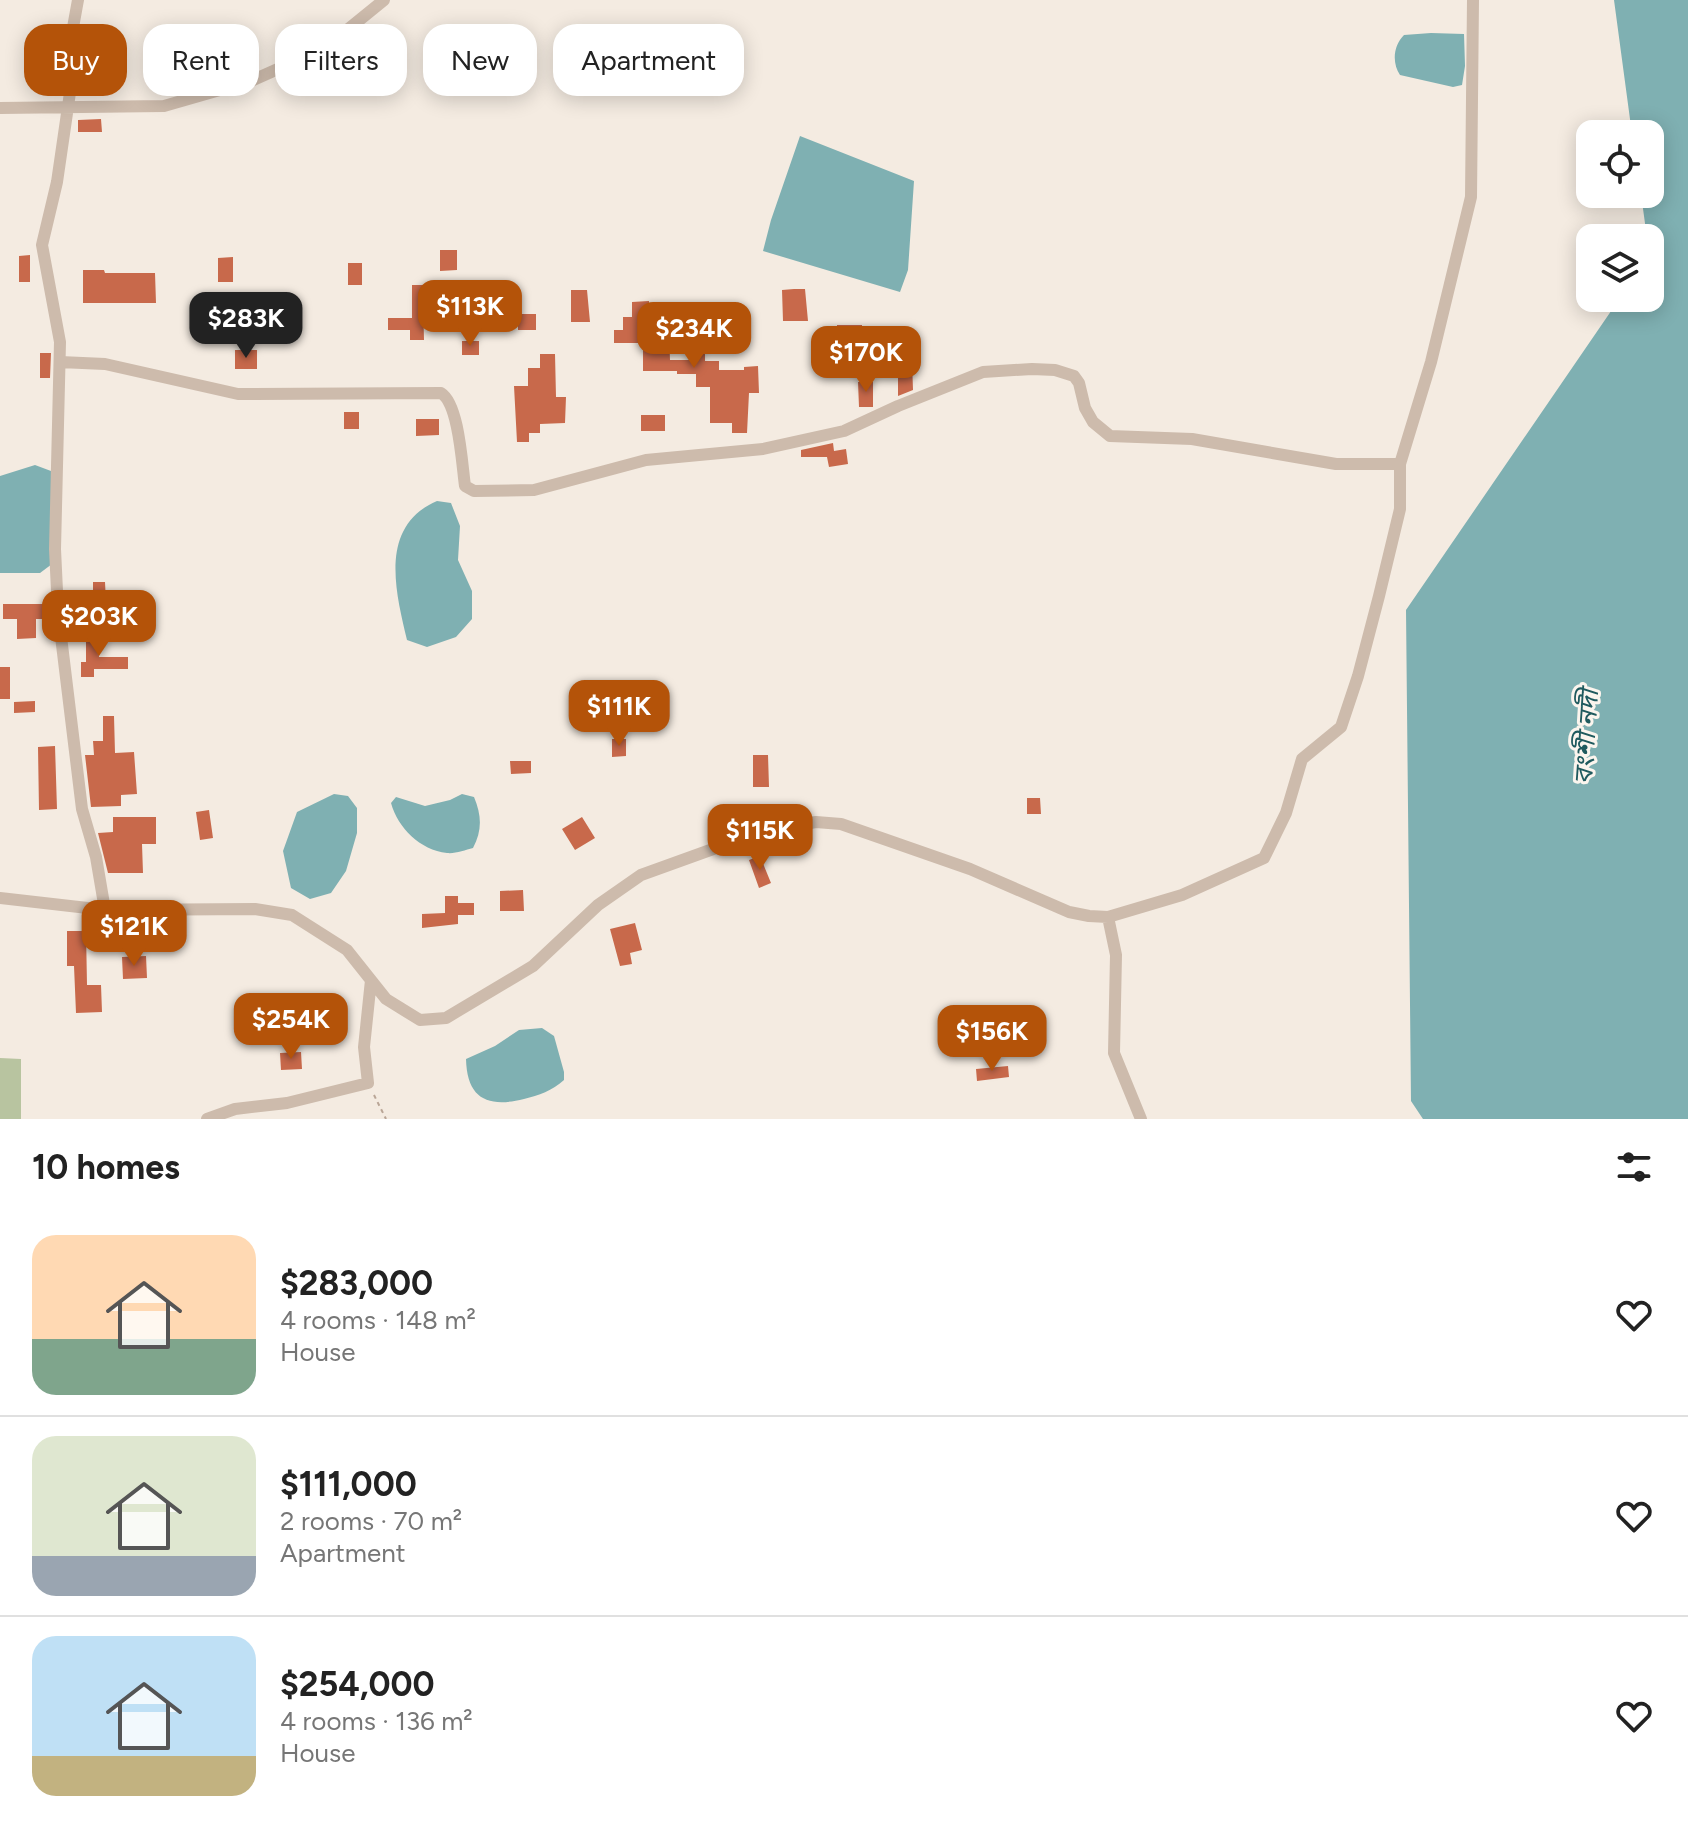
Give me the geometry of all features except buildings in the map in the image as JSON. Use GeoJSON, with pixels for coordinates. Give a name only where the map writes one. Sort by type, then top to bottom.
{"type":"FeatureCollection","features":[{"type":"Feature","properties":{"kind":"street"},"geometry":{"type":"LineString","coordinates":[[78,0],[72,33],[73,72],[57,182],[42,245],[60,342],[55,549],[58,612],[82,809],[96,857],[105,910]]}},
{"type":"Feature","properties":{"kind":"street"},"geometry":{"type":"LineString","coordinates":[[0,108],[164,106],[251,81],[325,48],[384,0]]}},
{"type":"Feature","properties":{"kind":"street"},"geometry":{"type":"LineString","coordinates":[[0,898],[105,910],[255,909],[292,915],[347,950],[386,999],[420,1020],[446,1018],[533,966],[598,905],[641,875],[738,840],[816,822],[841,824],[867,832],[970,869],[1069,912],[1089,916],[1108,917],[1182,895],[1264,858],[1286,813],[1302,759],[1341,727],[1362,662],[1400,509],[1400,464],[1431,362],[1471,197],[1473,0]]}},
{"type":"Feature","properties":{"kind":"street"},"geometry":{"type":"LineString","coordinates":[[60,362],[105,364],[238,394],[441,393],[447,396],[453,410],[465,486],[474,491],[534,490],[646,460],[763,449],[844,431],[983,372],[1032,369],[1055,370],[1074,376],[1093,422],[1110,436],[1192,439],[1336,464],[1400,464]]}},
{"type":"Feature","properties":{"kind":"street"},"geometry":{"type":"LineString","coordinates":[[1108,917],[1116,955],[1114,1053],[1141,1119]]}},
{"type":"Feature","properties":{"kind":"street"},"geometry":{"type":"LineString","coordinates":[[207,1119],[235,1109],[287,1103],[368,1083],[364,1047],[371,980]]}},
{"type":"Feature","properties":{"kind":"path"},"geometry":{"type":"LineString","coordinates":[[368,1083],[386,1119]]}},
{"type":"Feature","properties":{"kind":"green space"},"geometry":{"type":"Polygon","coordinates":[[[0,1058],[21,1059],[21,1119],[0,1119],[0,1058]]]}},
{"type":"Feature","properties":{"kind":"water","name":"বংশী নদী"},"geometry":{"type":"Polygon","coordinates":[[[1614,0],[1688,0],[1688,1119],[1423,1119],[1411,1101],[1406,610],[1610,312],[1664,312],[1664,224],[1645,224],[1643,208],[1664,208],[1664,120],[1630,120],[1614,0]]]}},
{"type":"Feature","properties":{"kind":"water"},"geometry":{"type":"Polygon","coordinates":[[[1464,34],[1462,85],[1453,87],[1400,75],[1395,55],[1400,39],[1404,35],[1464,34]]]}},
{"type":"Feature","properties":{"kind":"water"},"geometry":{"type":"Polygon","coordinates":[[[800,136],[914,181],[908,270],[900,292],[763,251],[800,136]]]}},
{"type":"Feature","properties":{"kind":"water"},"geometry":{"type":"Polygon","coordinates":[[[35,465],[51,471],[52,564],[40,573],[0,573],[0,476],[35,465]]]}},
{"type":"Feature","properties":{"kind":"water"},"geometry":{"type":"Polygon","coordinates":[[[437,501],[451,503],[460,526],[458,560],[472,591],[472,619],[456,637],[427,647],[407,640],[398,601],[396,561],[406,526],[419,512],[437,501]]]}},
{"type":"Feature","properties":{"kind":"water"},"geometry":{"type":"Polygon","coordinates":[[[334,794],[348,796],[357,808],[357,833],[346,871],[331,893],[310,899],[291,888],[283,851],[297,812],[334,794]]]}},
{"type":"Feature","properties":{"kind":"water"},"geometry":{"type":"Polygon","coordinates":[[[462,794],[474,797],[480,817],[478,836],[473,848],[453,853],[437,851],[419,842],[399,821],[391,803],[396,797],[425,806],[462,794]]]}},
{"type":"Feature","properties":{"kind":"water"},"geometry":{"type":"Polygon","coordinates":[[[542,1028],[554,1036],[564,1080],[545,1092],[511,1102],[490,1101],[475,1092],[467,1073],[466,1059],[495,1046],[519,1030],[542,1028]]]}}]}
